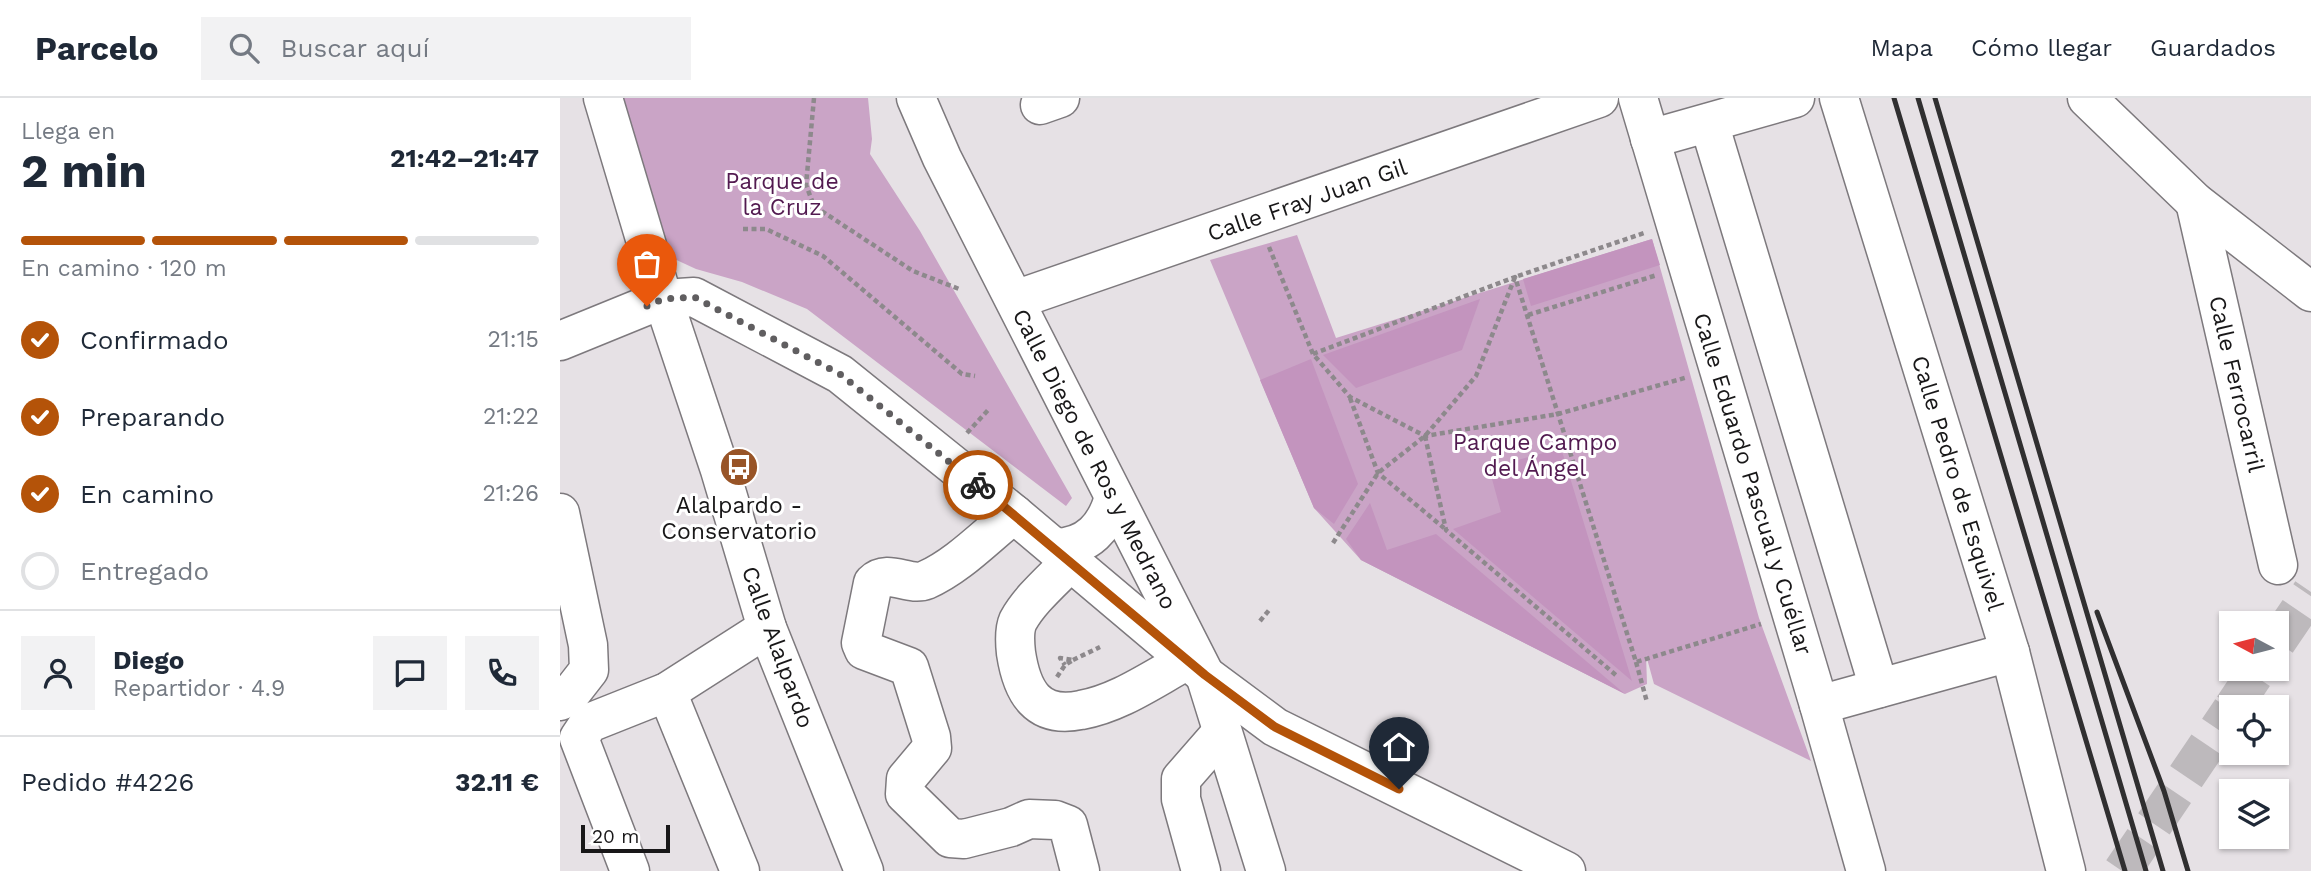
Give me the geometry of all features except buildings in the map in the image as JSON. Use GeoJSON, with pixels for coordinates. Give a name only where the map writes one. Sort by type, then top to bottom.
{"type":"FeatureCollection","features":[{"type":"Feature","properties":{"kind":"street","name":"Calle Alalpardo"},"geometry":{"type":"LineString","coordinates":[[603,98],[767,628],[864,871]]}},
{"type":"Feature","properties":{"kind":"street","name":"Calle Diego de Ros y Medrano"},"geometry":{"type":"LineString","coordinates":[[916,98],[942,158],[1114,497],[1196,668],[1275,727],[1566,871]]}},
{"type":"Feature","properties":{"kind":"street","name":"Calle Fray Juan Gil"},"geometry":{"type":"LineString","coordinates":[[1015,300],[1599,98]]}},
{"type":"Feature","properties":{"kind":"street","name":"Calle Eduardo Pascual y Cuéllar"},"geometry":{"type":"LineString","coordinates":[[1638,98],[1819,705],[1861,868]]}},
{"type":"Feature","properties":{"kind":"street"},"geometry":{"type":"LineString","coordinates":[[1650,139],[1795,98]]}},
{"type":"Feature","properties":{"kind":"street","name":"Calle Pedro de Esquivel"},"geometry":{"type":"LineString","coordinates":[[1839,98],[2010,652],[2066,871]]}},
{"type":"Feature","properties":{"kind":"street"},"geometry":{"type":"LineString","coordinates":[[2087,98],[2195,202],[2311,292]]}},
{"type":"Feature","properties":{"kind":"street"},"geometry":{"type":"LineString","coordinates":[[1709,123],[1879,688]]}},
{"type":"Feature","properties":{"kind":"street","name":"Calle Ferrocarril"},"geometry":{"type":"LineString","coordinates":[[2195,202],[2278,565]]}},
{"type":"Feature","properties":{"kind":"street"},"geometry":{"type":"LineString","coordinates":[[560,341],[663,299],[694,297],[840,374],[1063,554],[1196,668],[1222,732],[1266,871]]}},
{"type":"Feature","properties":{"kind":"street"},"geometry":{"type":"LineString","coordinates":[[1114,497],[1108,518],[1082,543],[1069,548],[1063,554],[1016,624],[1015,646],[1020,675],[1028,693],[1038,705],[1055,712],[1080,711],[1196,668]]}},
{"type":"Feature","properties":{"kind":"street"},"geometry":{"type":"LineString","coordinates":[[560,513],[588,645],[589,670],[568,697],[560,701]]}},
{"type":"Feature","properties":{"kind":"street"},"geometry":{"type":"LineString","coordinates":[[1014,514],[948,568],[930,578],[921,582],[878,578],[873,583],[861,643],[864,650],[909,667],[931,737],[932,748],[906,779],[905,794],[950,838],[964,839],[1011,827],[1029,819],[1055,820],[1068,825],[1080,871]]}},
{"type":"Feature","properties":{"kind":"street"},"geometry":{"type":"LineString","coordinates":[[630,871],[579,738],[589,723],[667,692],[767,628]]}},
{"type":"Feature","properties":{"kind":"street"},"geometry":{"type":"LineString","coordinates":[[1819,705],[2010,652]]}},
{"type":"Feature","properties":{"kind":"street"},"geometry":{"type":"LineString","coordinates":[[667,692],[740,871]]}},
{"type":"Feature","properties":{"kind":"street"},"geometry":{"type":"LineString","coordinates":[[1201,871],[1181,799],[1181,779],[1222,732]]}},
{"type":"Feature","properties":{"kind":"path"},"geometry":{"type":"LineString","coordinates":[[814,98],[806,185],[814,206],[913,271],[959,289]]}},
{"type":"Feature","properties":{"kind":"path"},"geometry":{"type":"LineString","coordinates":[[1257,217],[1313,354],[1350,397],[1378,473],[1617,676]]}},
{"type":"Feature","properties":{"kind":"path"},"geometry":{"type":"LineString","coordinates":[[1313,354],[1515,276],[1675,222]]}},
{"type":"Feature","properties":{"kind":"path"},"geometry":{"type":"LineString","coordinates":[[743,229],[766,229],[823,256],[962,374],[975,376]]}},
{"type":"Feature","properties":{"kind":"path"},"geometry":{"type":"LineString","coordinates":[[1528,316],[1688,265]]}},
{"type":"Feature","properties":{"kind":"path"},"geometry":{"type":"LineString","coordinates":[[1515,276],[1647,702]]}},
{"type":"Feature","properties":{"kind":"path"},"geometry":{"type":"LineString","coordinates":[[1333,542],[1378,473],[1425,436],[1476,376],[1515,276]]}},
{"type":"Feature","properties":{"kind":"path"},"geometry":{"type":"LineString","coordinates":[[1350,397],[1425,436],[1558,414],[1718,368]]}},
{"type":"Feature","properties":{"kind":"path"},"geometry":{"type":"LineString","coordinates":[[1425,436],[1446,530]]}},
{"type":"Feature","properties":{"kind":"path"},"geometry":{"type":"LineString","coordinates":[[1260,621],[1270,609]]}},
{"type":"Feature","properties":{"kind":"path"},"geometry":{"type":"LineString","coordinates":[[1636,662],[1792,614]]}},
{"type":"Feature","properties":{"kind":"path"},"geometry":{"type":"LineString","coordinates":[[1073,660],[1100,648]]}},
{"type":"Feature","properties":{"kind":"green space","name":"Parque de la Cruz"},"geometry":{"type":"Polygon","coordinates":[[[618,98],[868,98],[872,139],[870,154],[920,231],[1072,498],[1066,506],[807,309],[742,282],[696,269],[670,257],[618,98]]]}},
{"type":"Feature","properties":{"kind":"green space","name":"Parque Campo del Ángel"},"geometry":{"type":"Polygon","coordinates":[[[1297,235],[1336,338],[1652,239],[1759,618],[1811,761],[1654,684],[1646,655],[1647,684],[1625,694],[1361,560],[1314,508],[1210,260],[1297,235]]]}},
{"type":"Feature","properties":{"kind":"shaded area"},"geometry":{"type":"Polygon","coordinates":[[[1652,239],[1660,265],[1531,306],[1523,279],[1652,239]]]}},
{"type":"Feature","properties":{"kind":"shaded area"},"geometry":{"type":"Polygon","coordinates":[[[1480,299],[1462,350],[1356,388],[1323,355],[1480,299]]]}},
{"type":"Feature","properties":{"kind":"shaded area"},"geometry":{"type":"Polygon","coordinates":[[[1311,359],[1358,484],[1334,524],[1314,508],[1260,380],[1311,359]]]}},
{"type":"Feature","properties":{"kind":"shaded area"},"geometry":{"type":"Polygon","coordinates":[[[1561,448],[1632,681],[1453,529],[1501,512],[1489,468],[1561,448]]]}},
{"type":"Feature","properties":{"kind":"shaded area"},"geometry":{"type":"Polygon","coordinates":[[[1370,503],[1387,550],[1436,534],[1625,694],[1361,560],[1346,539],[1370,503]]]}},
{"type":"Feature","properties":{"kind":"tunnel"},"geometry":{"type":"LineString","coordinates":[[2289,624],[2311,592]]}},
{"type":"Feature","properties":{"kind":"tunnel"},"geometry":{"type":"LineString","coordinates":[[2241,695],[2250,681]]}},
{"type":"Feature","properties":{"kind":"tunnel"},"geometry":{"type":"LineString","coordinates":[[2122,871],[2219,728]]}},
{"type":"Feature","properties":{"kind":"railway"},"geometry":{"type":"LineString","coordinates":[[1894,98],[2125,871]]}},
{"type":"Feature","properties":{"kind":"railway"},"geometry":{"type":"LineString","coordinates":[[1918,98],[2146,871]]}},
{"type":"Feature","properties":{"kind":"railway"},"geometry":{"type":"LineString","coordinates":[[1935,98],[2163,871]]}},
{"type":"Feature","properties":{"kind":"railway"},"geometry":{"type":"LineString","coordinates":[[2097,612],[2164,791],[2188,871]]}},
{"type":"Feature","properties":{"kind":"way so far"},"geometry":{"type":"LineString","coordinates":[[647,306],[663,299],[694,297],[840,374],[978,485]]}},
{"type":"Feature","properties":{"kind":"place","name":"Alalpardo - Conservatorio"},"geometry":{"type":"Point","coordinates":[739,467]}},
{"type":"Feature","properties":{"kind":"route"},"geometry":{"type":"LineString","coordinates":[[978,485],[1205,675],[1275,727],[1399,789]]}}]}
